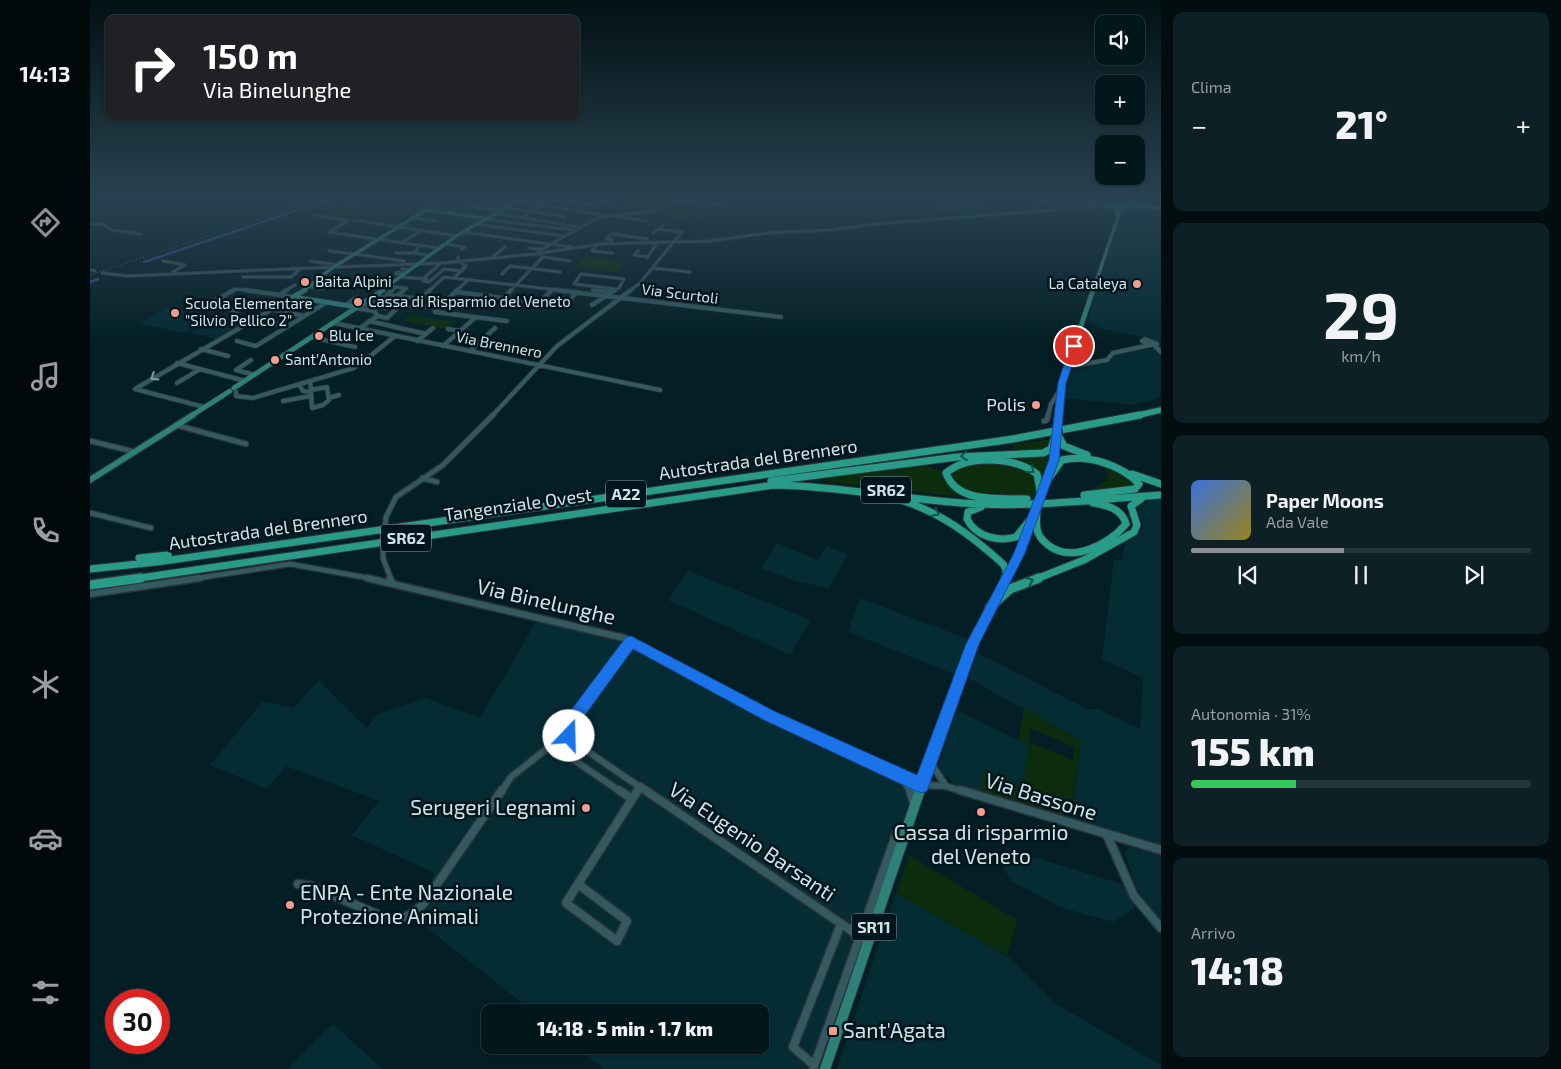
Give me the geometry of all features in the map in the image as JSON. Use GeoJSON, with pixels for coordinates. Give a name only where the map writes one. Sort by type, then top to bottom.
{"type":"FeatureCollection","features":[{"type":"Feature","properties":{"kind":"highway","name":"Autostrada del Brennero"},"geometry":{"type":"LineString","coordinates":[[90,564],[1018,434],[1161,408]]}},
{"type":"Feature","properties":{"kind":"highway","name":"Autostrada del Brennero"},"geometry":{"type":"LineString","coordinates":[[90,569],[185,558],[1013,439],[1109,422],[1161,408]]}},
{"type":"Feature","properties":{"kind":"highway"},"geometry":{"type":"LineString","coordinates":[[762,482],[957,457],[1040,453],[1051,448],[1057,435]]}},
{"type":"Feature","properties":{"kind":"highway"},"geometry":{"type":"LineString","coordinates":[[1057,435],[1061,443],[1066,447],[1161,484]]}},
{"type":"Feature","properties":{"kind":"highway"},"geometry":{"type":"LineString","coordinates":[[1047,481],[1062,460],[1074,457],[1097,462],[1131,477],[1139,484],[1135,489],[1057,498]]}},
{"type":"Feature","properties":{"kind":"highway"},"geometry":{"type":"LineString","coordinates":[[1040,497],[975,496],[954,487],[947,479],[946,473],[951,468],[961,465],[1014,462],[1027,467],[1036,474],[1040,482],[1040,497],[1035,517],[1037,530],[1044,542],[1056,550],[1071,554],[1086,551],[1120,531],[1126,524],[1121,514],[1104,504],[1040,497]]}},
{"type":"Feature","properties":{"kind":"highway","name":"Tangenziale Ovest"},"geometry":{"type":"LineString","coordinates":[[90,583],[762,482],[820,482],[963,499],[1161,496]]}},
{"type":"Feature","properties":{"kind":"highway","name":"Tangenziale Ovest"},"geometry":{"type":"LineString","coordinates":[[90,583],[774,485],[856,490],[963,503],[1018,504],[1040,497],[1057,498],[1161,491]]}},
{"type":"Feature","properties":{"kind":"highway"},"geometry":{"type":"LineString","coordinates":[[856,490],[914,504],[947,518],[1002,564],[1006,569],[1006,580]]}},
{"type":"Feature","properties":{"kind":"highway"},"geometry":{"type":"LineString","coordinates":[[990,607],[1010,589],[1090,557],[1131,533],[1137,525],[1131,507],[1133,502],[1143,498],[1161,496]]}},
{"type":"Feature","properties":{"kind":"highway"},"geometry":{"type":"LineString","coordinates":[[1018,504],[973,508],[967,513],[968,519],[975,529],[984,535],[1006,539],[1014,538],[1022,532],[1035,517]]}},
{"type":"Feature","properties":{"kind":"main road"},"geometry":{"type":"LineString","coordinates":[[293,297],[310,288],[335,267],[368,246]]}},
{"type":"Feature","properties":{"kind":"main road"},"geometry":{"type":"LineString","coordinates":[[90,480],[234,390],[389,286],[441,246]]}},
{"type":"Feature","properties":{"kind":"main road"},"geometry":{"type":"LineString","coordinates":[[1040,497],[1054,460],[1061,388],[1107,246]]}},
{"type":"Feature","properties":{"kind":"main road"},"geometry":{"type":"LineString","coordinates":[[293,297],[356,308]]}},
{"type":"Feature","properties":{"kind":"main road","name":"SR11"},"geometry":{"type":"LineString","coordinates":[[825,1069],[864,940],[896,846],[907,829],[973,644],[990,607],[1020,553],[1035,517]]}},
{"type":"Feature","properties":{"kind":"street"},"geometry":{"type":"LineString","coordinates":[[414,253],[420,246],[438,248]]}},
{"type":"Feature","properties":{"kind":"street"},"geometry":{"type":"LineString","coordinates":[[462,249],[464,246]]}},
{"type":"Feature","properties":{"kind":"street"},"geometry":{"type":"LineString","coordinates":[[504,298],[532,269],[549,246]]}},
{"type":"Feature","properties":{"kind":"street"},"geometry":{"type":"LineString","coordinates":[[565,246],[582,250]]}},
{"type":"Feature","properties":{"kind":"street"},"geometry":{"type":"LineString","coordinates":[[260,269],[459,262],[591,246]]}},
{"type":"Feature","properties":{"kind":"street"},"geometry":{"type":"LineString","coordinates":[[597,246],[592,251],[613,253]]}},
{"type":"Feature","properties":{"kind":"street"},"geometry":{"type":"LineString","coordinates":[[638,250],[634,255],[648,257],[655,246]]}},
{"type":"Feature","properties":{"kind":"street"},"geometry":{"type":"LineString","coordinates":[[392,582],[383,558],[383,550],[386,517],[396,497],[443,464],[466,444],[539,365],[572,334],[622,299],[653,268],[670,246]]}},
{"type":"Feature","properties":{"kind":"street"},"geometry":{"type":"LineString","coordinates":[[491,258],[505,247]]}},
{"type":"Feature","properties":{"kind":"street"},"geometry":{"type":"LineString","coordinates":[[529,248],[570,261]]}},
{"type":"Feature","properties":{"kind":"street"},"geometry":{"type":"LineString","coordinates":[[329,250],[408,264]]}},
{"type":"Feature","properties":{"kind":"street"},"geometry":{"type":"LineString","coordinates":[[501,250],[511,251]]}},
{"type":"Feature","properties":{"kind":"street"},"geometry":{"type":"LineString","coordinates":[[396,253],[428,255]]}},
{"type":"Feature","properties":{"kind":"street"},"geometry":{"type":"LineString","coordinates":[[396,287],[387,295],[421,299],[444,277],[454,278],[462,271],[466,266],[459,262],[458,257]]}},
{"type":"Feature","properties":{"kind":"street"},"geometry":{"type":"LineString","coordinates":[[163,261],[189,265]]}},
{"type":"Feature","properties":{"kind":"street"},"geometry":{"type":"LineString","coordinates":[[310,261],[335,267]]}},
{"type":"Feature","properties":{"kind":"street"},"geometry":{"type":"LineString","coordinates":[[451,270],[459,262]]}},
{"type":"Feature","properties":{"kind":"street"},"geometry":{"type":"LineString","coordinates":[[423,280],[442,263]]}},
{"type":"Feature","properties":{"kind":"street"},"geometry":{"type":"LineString","coordinates":[[172,272],[185,264]]}},
{"type":"Feature","properties":{"kind":"street"},"geometry":{"type":"LineString","coordinates":[[502,274],[510,266],[560,272]]}},
{"type":"Feature","properties":{"kind":"street"},"geometry":{"type":"LineString","coordinates":[[102,273],[128,276],[266,268],[274,270]]}},
{"type":"Feature","properties":{"kind":"street"},"geometry":{"type":"LineString","coordinates":[[653,268],[690,272]]}},
{"type":"Feature","properties":{"kind":"street"},"geometry":{"type":"LineString","coordinates":[[244,277],[290,278],[300,269]]}},
{"type":"Feature","properties":{"kind":"street"},"geometry":{"type":"LineString","coordinates":[[402,269],[406,274],[423,280],[432,280],[444,269],[462,271]]}},
{"type":"Feature","properties":{"kind":"street"},"geometry":{"type":"LineString","coordinates":[[91,270],[96,271]]}},
{"type":"Feature","properties":{"kind":"street"},"geometry":{"type":"LineString","coordinates":[[550,277],[555,271]]}},
{"type":"Feature","properties":{"kind":"street"},"geometry":{"type":"LineString","coordinates":[[592,305],[616,289],[624,279],[580,274],[574,284],[616,289]]}},
{"type":"Feature","properties":{"kind":"street","name":"Via Scurtoli"},"geometry":{"type":"LineString","coordinates":[[454,278],[781,317]]}},
{"type":"Feature","properties":{"kind":"street"},"geometry":{"type":"LineString","coordinates":[[469,279],[435,312],[507,321]]}},
{"type":"Feature","properties":{"kind":"street"},"geometry":{"type":"LineString","coordinates":[[279,295],[295,285]]}},
{"type":"Feature","properties":{"kind":"street"},"geometry":{"type":"LineString","coordinates":[[389,286],[407,288],[397,296]]}},
{"type":"Feature","properties":{"kind":"street"},"geometry":{"type":"LineString","coordinates":[[310,288],[324,289]]}},
{"type":"Feature","properties":{"kind":"street"},"geometry":{"type":"LineString","coordinates":[[237,311],[207,305],[234,289],[293,297]]}},
{"type":"Feature","properties":{"kind":"street"},"geometry":{"type":"LineString","coordinates":[[540,301],[552,290]]}},
{"type":"Feature","properties":{"kind":"street"},"geometry":{"type":"LineString","coordinates":[[592,290],[610,293]]}},
{"type":"Feature","properties":{"kind":"street"},"geometry":{"type":"LineString","coordinates":[[456,292],[528,301]]}},
{"type":"Feature","properties":{"kind":"street"},"geometry":{"type":"LineString","coordinates":[[570,300],[576,293]]}},
{"type":"Feature","properties":{"kind":"street"},"geometry":{"type":"LineString","coordinates":[[373,296],[410,301]]}},
{"type":"Feature","properties":{"kind":"street"},"geometry":{"type":"LineString","coordinates":[[204,407],[135,389],[293,297]]}},
{"type":"Feature","properties":{"kind":"street"},"geometry":{"type":"LineString","coordinates":[[346,305],[356,298]]}},
{"type":"Feature","properties":{"kind":"street"},"geometry":{"type":"LineString","coordinates":[[237,341],[256,346],[326,302]]}},
{"type":"Feature","properties":{"kind":"street"},"geometry":{"type":"LineString","coordinates":[[364,302],[439,308]]}},
{"type":"Feature","properties":{"kind":"street"},"geometry":{"type":"LineString","coordinates":[[356,308],[374,311],[386,309],[364,302]]}},
{"type":"Feature","properties":{"kind":"street"},"geometry":{"type":"LineString","coordinates":[[271,309],[305,316]]}},
{"type":"Feature","properties":{"kind":"street"},"geometry":{"type":"LineString","coordinates":[[374,311],[378,316],[387,318],[396,309]]}},
{"type":"Feature","properties":{"kind":"street"},"geometry":{"type":"LineString","coordinates":[[360,328],[376,317]]}},
{"type":"Feature","properties":{"kind":"street"},"geometry":{"type":"LineString","coordinates":[[443,346],[476,317]]}},
{"type":"Feature","properties":{"kind":"street"},"geometry":{"type":"LineString","coordinates":[[254,319],[287,327]]}},
{"type":"Feature","properties":{"kind":"street"},"geometry":{"type":"LineString","coordinates":[[369,321],[426,334]]}},
{"type":"Feature","properties":{"kind":"street","name":"Via Brennero"},"geometry":{"type":"LineString","coordinates":[[334,323],[660,390]]}},
{"type":"Feature","properties":{"kind":"street"},"geometry":{"type":"LineString","coordinates":[[389,335],[398,328]]}},
{"type":"Feature","properties":{"kind":"street"},"geometry":{"type":"LineString","coordinates":[[417,341],[433,328]]}},
{"type":"Feature","properties":{"kind":"street"},"geometry":{"type":"LineString","coordinates":[[470,351],[495,328]]}},
{"type":"Feature","properties":{"kind":"street"},"geometry":{"type":"LineString","coordinates":[[448,329],[460,331]]}},
{"type":"Feature","properties":{"kind":"street"},"geometry":{"type":"LineString","coordinates":[[234,390],[236,396],[240,398],[252,398],[359,367],[395,336]]}},
{"type":"Feature","properties":{"kind":"street"},"geometry":{"type":"LineString","coordinates":[[312,337],[356,347]]}},
{"type":"Feature","properties":{"kind":"street"},"geometry":{"type":"LineString","coordinates":[[1067,367],[1108,360],[1113,353],[1157,343],[1151,340],[1143,340],[1143,345]]}},
{"type":"Feature","properties":{"kind":"street"},"geometry":{"type":"LineString","coordinates":[[1152,345],[1161,352]]}},
{"type":"Feature","properties":{"kind":"street"},"geometry":{"type":"LineString","coordinates":[[201,349],[228,356]]}},
{"type":"Feature","properties":{"kind":"street"},"geometry":{"type":"LineString","coordinates":[[251,360],[236,370],[255,375]]}},
{"type":"Feature","properties":{"kind":"street"},"geometry":{"type":"LineString","coordinates":[[178,363],[244,382]]}},
{"type":"Feature","properties":{"kind":"street"},"geometry":{"type":"LineString","coordinates":[[176,383],[200,369]]}},
{"type":"Feature","properties":{"kind":"street"},"geometry":{"type":"LineString","coordinates":[[310,381],[312,408],[323,405],[329,398],[339,395]]}},
{"type":"Feature","properties":{"kind":"street"},"geometry":{"type":"LineString","coordinates":[[299,384],[304,391],[311,393]]}},
{"type":"Feature","properties":{"kind":"street"},"geometry":{"type":"LineString","coordinates":[[283,401],[327,388],[329,398]]}},
{"type":"Feature","properties":{"kind":"street"},"geometry":{"type":"LineString","coordinates":[[1044,421],[1048,420],[1051,404],[1061,388]]}},
{"type":"Feature","properties":{"kind":"street"},"geometry":{"type":"LineString","coordinates":[[176,425],[246,444]]}},
{"type":"Feature","properties":{"kind":"street"},"geometry":{"type":"LineString","coordinates":[[90,441],[135,452]]}},
{"type":"Feature","properties":{"kind":"street"},"geometry":{"type":"LineString","coordinates":[[422,478],[437,482]]}},
{"type":"Feature","properties":{"kind":"street"},"geometry":{"type":"LineString","coordinates":[[90,513],[150,528]]}},
{"type":"Feature","properties":{"kind":"street","name":"Via Binelunghe"},"geometry":{"type":"LineString","coordinates":[[90,594],[290,564],[392,582],[427,593],[631,641],[769,716],[922,785]]}},
{"type":"Feature","properties":{"kind":"street"},"geometry":{"type":"LineString","coordinates":[[298,884],[311,886],[386,918],[405,919],[413,914],[424,903],[511,777],[568,732],[572,722],[631,641]]}},
{"type":"Feature","properties":{"kind":"street","name":"Via Eugenio Barsanti"},"geometry":{"type":"LineString","coordinates":[[568,732],[574,742],[864,940]]}},
{"type":"Feature","properties":{"kind":"street"},"geometry":{"type":"LineString","coordinates":[[552,744],[632,799]]}},
{"type":"Feature","properties":{"kind":"street"},"geometry":{"type":"LineString","coordinates":[[930,762],[946,786]]}},
{"type":"Feature","properties":{"kind":"street"},"geometry":{"type":"LineString","coordinates":[[901,777],[911,791],[915,806]]}},
{"type":"Feature","properties":{"kind":"street","name":"Via Bassone"},"geometry":{"type":"LineString","coordinates":[[922,785],[946,786],[1107,835],[1136,902],[1146,915],[1161,928]]}},
{"type":"Feature","properties":{"kind":"street","name":"Via Eugenio Barsanti"},"geometry":{"type":"LineString","coordinates":[[578,884],[628,921],[617,941],[566,903],[578,884],[632,799],[641,786]]}},
{"type":"Feature","properties":{"kind":"street"},"geometry":{"type":"LineString","coordinates":[[1107,835],[1161,850]]}},
{"type":"Feature","properties":{"kind":"street"},"geometry":{"type":"LineString","coordinates":[[841,924],[793,1047],[814,1067],[864,940]]}},
{"type":"Feature","properties":{"kind":"shaded area"},"geometry":{"type":"Polygon","coordinates":[[[1110,246],[1161,246],[1161,350],[1158,346],[1159,343],[1155,340],[1100,328],[1088,321],[1091,304],[1110,246]]]}},
{"type":"Feature","properties":{"kind":"shaded area"},"geometry":{"type":"Polygon","coordinates":[[[167,308],[243,324],[216,339],[191,333],[203,326],[198,325],[183,333],[140,323],[167,308]]]}},
{"type":"Feature","properties":{"kind":"shaded area"},"geometry":{"type":"Polygon","coordinates":[[[1154,348],[1161,355],[1161,397],[1133,405],[1064,398],[1072,370],[1080,368],[1079,366],[1108,360],[1114,354],[1154,348]]]}},
{"type":"Feature","properties":{"kind":"shaded area"},"geometry":{"type":"Polygon","coordinates":[[[1161,499],[1161,844],[1071,819],[1081,741],[968,678],[978,653],[1087,709],[1098,709],[1140,729],[1143,678],[1102,659],[1114,559],[1122,561],[1125,542],[1143,528],[1138,506],[1151,500],[1161,499]]]}},
{"type":"Feature","properties":{"kind":"shaded area"},"geometry":{"type":"Polygon","coordinates":[[[777,543],[818,560],[827,546],[848,554],[828,588],[796,581],[761,569],[777,543]]]}},
{"type":"Feature","properties":{"kind":"shaded area"},"geometry":{"type":"Polygon","coordinates":[[[688,571],[811,620],[790,655],[668,600],[688,571]]]}},
{"type":"Feature","properties":{"kind":"shaded area"},"geometry":{"type":"Polygon","coordinates":[[[860,598],[970,640],[956,675],[848,632],[860,598]]]}},
{"type":"Feature","properties":{"kind":"shaded area"},"geometry":{"type":"Polygon","coordinates":[[[537,620],[627,641],[861,761],[905,787],[909,794],[910,802],[896,847],[817,1069],[604,1069],[585,1054],[769,1054],[769,1004],[524,1004],[423,925],[434,873],[352,835],[379,801],[286,766],[267,789],[210,765],[263,701],[293,708],[319,681],[367,728],[378,714],[425,698],[480,718],[537,620]]]}},
{"type":"Feature","properties":{"kind":"shaded area"},"geometry":{"type":"Polygon","coordinates":[[[957,710],[1030,746],[1021,787],[984,770],[981,793],[956,786],[938,767],[957,710]]]}},
{"type":"Feature","properties":{"kind":"shaded area"},"geometry":{"type":"Polygon","coordinates":[[[1130,847],[1161,855],[1161,922],[1146,906],[1132,877],[1125,853],[1130,847]]]}},
{"type":"Feature","properties":{"kind":"shaded area"},"geometry":{"type":"Polygon","coordinates":[[[1007,849],[1122,884],[1135,908],[1113,922],[1063,908],[1011,881],[1003,867],[1007,849]]]}},
{"type":"Feature","properties":{"kind":"shaded area"},"geometry":{"type":"Polygon","coordinates":[[[896,893],[1007,956],[1053,1002],[1161,1065],[1161,1069],[837,1069],[896,893]]]}},
{"type":"Feature","properties":{"kind":"shaded area"},"geometry":{"type":"Polygon","coordinates":[[[333,1024],[383,1069],[288,1069],[333,1024]]]}},
{"type":"Feature","properties":{"kind":"green space"},"geometry":{"type":"Polygon","coordinates":[[[585,257],[624,262],[617,272],[577,267],[585,257]]]}},
{"type":"Feature","properties":{"kind":"green space"},"geometry":{"type":"Polygon","coordinates":[[[410,315],[456,322],[446,329],[403,321],[410,315]]]}},
{"type":"Feature","properties":{"kind":"green space"},"geometry":{"type":"Polygon","coordinates":[[[1052,439],[1047,449],[1013,454],[1014,445],[1052,439]]]}},
{"type":"Feature","properties":{"kind":"green space"},"geometry":{"type":"Polygon","coordinates":[[[1050,455],[1043,478],[1032,467],[966,457],[1050,455]]]}},
{"type":"Feature","properties":{"kind":"green space"},"geometry":{"type":"Polygon","coordinates":[[[1004,462],[1031,470],[1039,486],[1034,497],[978,496],[953,484],[949,472],[959,466],[1004,462]]]}},
{"type":"Feature","properties":{"kind":"green space"},"geometry":{"type":"Polygon","coordinates":[[[920,463],[943,472],[944,479],[960,497],[825,481],[823,476],[920,463]]]}},
{"type":"Feature","properties":{"kind":"green space"},"geometry":{"type":"Polygon","coordinates":[[[1102,465],[1127,476],[1135,484],[1134,488],[1091,491],[1107,479],[1109,473],[1102,465]]]}},
{"type":"Feature","properties":{"kind":"green space"},"geometry":{"type":"Polygon","coordinates":[[[1024,708],[1081,741],[1070,819],[981,793],[983,770],[1021,786],[1030,746],[1019,740],[1024,708]],[[1030,728],[1028,742],[1073,760],[1074,747],[1030,728]]]}},
{"type":"Feature","properties":{"kind":"green space"},"geometry":{"type":"Polygon","coordinates":[[[909,855],[1017,920],[1007,956],[896,893],[909,855]]]}},
{"type":"Feature","properties":{"kind":"waterway"},"geometry":{"type":"LineString","coordinates":[[144,262],[192,246]]}},
{"type":"Feature","properties":{"kind":"waterway"},"geometry":{"type":"LineString","coordinates":[[90,282],[98,279]]}},
{"type":"Feature","properties":{"kind":"railway"},"geometry":{"type":"LineString","coordinates":[[90,275],[178,246]]}},
{"type":"Feature","properties":{"kind":"place","name":"Baita Alpini"},"geometry":{"type":"Point","coordinates":[305,282]}},
{"type":"Feature","properties":{"kind":"place","name":"La Cataleya"},"geometry":{"type":"Point","coordinates":[1137,284]}},
{"type":"Feature","properties":{"kind":"place","name":"Cassa di Risparmio del Veneto"},"geometry":{"type":"Point","coordinates":[358,302]}},
{"type":"Feature","properties":{"kind":"place","name":"Scuola Elementare \"Silvio Pellico 2\""},"geometry":{"type":"Point","coordinates":[175,313]}},
{"type":"Feature","properties":{"kind":"place","name":"Blu Ice"},"geometry":{"type":"Point","coordinates":[319,336]}},
{"type":"Feature","properties":{"kind":"place","name":"Sant'Antonio"},"geometry":{"type":"Point","coordinates":[275,360]}},
{"type":"Feature","properties":{"kind":"place","name":"Polis"},"geometry":{"type":"Point","coordinates":[1036,405]}},
{"type":"Feature","properties":{"kind":"place","name":"Serugeri Legnami"},"geometry":{"type":"Point","coordinates":[586,808]}},
{"type":"Feature","properties":{"kind":"place","name":"Cassa di risparmio del Veneto"},"geometry":{"type":"Point","coordinates":[981,812]}},
{"type":"Feature","properties":{"kind":"place","name":"ENPA - Ente Nazionale Protezione Animali"},"geometry":{"type":"Point","coordinates":[290,905]}},
{"type":"Feature","properties":{"kind":"place","name":"Sant'Agata"},"geometry":{"type":"Point","coordinates":[833,1031]}},
{"type":"Feature","properties":{"kind":"route"},"geometry":{"type":"LineString","coordinates":[[569,736],[568,732],[572,722],[631,641],[769,716],[838,749],[922,785],[973,644],[984,618],[1020,553],[1043,492],[1054,460],[1062,383],[1074,346]]}}]}
